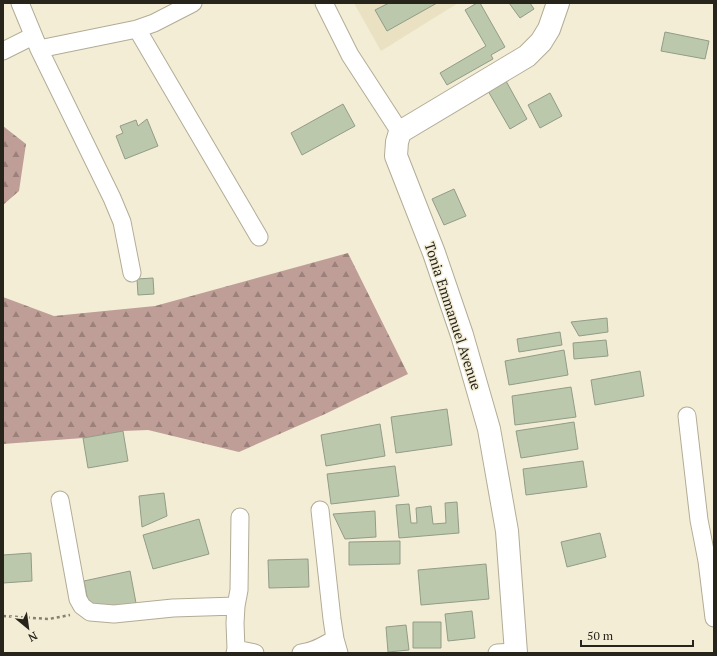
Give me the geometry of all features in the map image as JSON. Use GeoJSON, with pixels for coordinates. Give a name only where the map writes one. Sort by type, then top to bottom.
{"type":"FeatureCollection","features":[{"type":"Feature","properties":{"kind":"street"},"geometry":{"type":"LineString","coordinates":[[20,3],[36,42],[120,216],[132,273]]}},
{"type":"Feature","properties":{"kind":"street"},"geometry":{"type":"LineString","coordinates":[[3,51],[36,42],[137,29],[154,23],[193,3]]}},
{"type":"Feature","properties":{"kind":"street"},"geometry":{"type":"LineString","coordinates":[[324,3],[350,55],[400,132],[526,56],[541,42],[545,36],[558,3]]}},
{"type":"Feature","properties":{"kind":"street"},"geometry":{"type":"LineString","coordinates":[[137,29],[259,237]]}},
{"type":"Feature","properties":{"kind":"street","name":"Tonia Emmanuel Avenue"},"geometry":{"type":"LineString","coordinates":[[400,132],[397,142],[396,156],[434,254],[462,335],[489,429],[507,531],[510,653]]}},
{"type":"Feature","properties":{"kind":"street"},"geometry":{"type":"LineString","coordinates":[[687,416],[699,520],[712,585],[714,618]]}},
{"type":"Feature","properties":{"kind":"street"},"geometry":{"type":"LineString","coordinates":[[60,500],[78,599],[82,606],[90,612],[114,614],[173,608],[236,606]]}},
{"type":"Feature","properties":{"kind":"street"},"geometry":{"type":"LineString","coordinates":[[301,653],[337,646],[320,510]]}},
{"type":"Feature","properties":{"kind":"street"},"geometry":{"type":"LineString","coordinates":[[240,517],[239,590],[236,606],[236,651],[255,653]]}},
{"type":"Feature","properties":{"kind":"path"},"geometry":{"type":"LineString","coordinates":[[3,616],[49,618],[90,612]]}},
{"type":"Feature","properties":{"kind":"shaded area"},"geometry":{"type":"Polygon","coordinates":[[[354,3],[458,3],[381,51],[354,3]]]}},
{"type":"Feature","properties":{"kind":"green space"},"geometry":{"type":"Polygon","coordinates":[[[3,126],[26,144],[19,191],[3,205],[3,126]]]}},
{"type":"Feature","properties":{"kind":"green space"},"geometry":{"type":"Polygon","coordinates":[[[348,253],[408,374],[325,414],[239,452],[148,430],[123,431],[83,438],[3,444],[3,297],[54,316],[155,306],[348,253]]]}},
{"type":"Feature","properties":{"kind":"building"},"geometry":{"type":"Polygon","coordinates":[[[389,3],[437,3],[387,31],[375,10],[389,3]]]}},
{"type":"Feature","properties":{"kind":"building"},"geometry":{"type":"Polygon","coordinates":[[[477,3],[480,3],[505,47],[491,55],[493,59],[447,85],[440,73],[486,46],[465,10],[477,3]]]}},
{"type":"Feature","properties":{"kind":"building"},"geometry":{"type":"Polygon","coordinates":[[[509,3],[530,3],[534,9],[520,18],[509,3]]]}},
{"type":"Feature","properties":{"kind":"building"},"geometry":{"type":"Polygon","coordinates":[[[665,32],[709,41],[705,59],[661,51],[665,32]]]}},
{"type":"Feature","properties":{"kind":"building"},"geometry":{"type":"Polygon","coordinates":[[[506,81],[527,119],[510,129],[488,91],[506,81]]]}},
{"type":"Feature","properties":{"kind":"building"},"geometry":{"type":"Polygon","coordinates":[[[550,93],[562,116],[540,128],[528,105],[550,93]]]}},
{"type":"Feature","properties":{"kind":"building"},"geometry":{"type":"Polygon","coordinates":[[[343,104],[355,126],[302,155],[291,133],[343,104]]]}},
{"type":"Feature","properties":{"kind":"building"},"geometry":{"type":"Polygon","coordinates":[[[147,119],[158,146],[125,159],[116,136],[123,133],[120,126],[136,120],[138,126],[147,119]]]}},
{"type":"Feature","properties":{"kind":"building"},"geometry":{"type":"Polygon","coordinates":[[[454,189],[466,216],[444,225],[432,199],[454,189]]]}},
{"type":"Feature","properties":{"kind":"building"},"geometry":{"type":"Polygon","coordinates":[[[153,278],[154,294],[138,295],[137,279],[153,278]]]}},
{"type":"Feature","properties":{"kind":"building"},"geometry":{"type":"Polygon","coordinates":[[[607,318],[608,332],[579,336],[571,322],[607,318]]]}},
{"type":"Feature","properties":{"kind":"building"},"geometry":{"type":"Polygon","coordinates":[[[560,332],[562,345],[519,352],[517,339],[560,332]]]}},
{"type":"Feature","properties":{"kind":"building"},"geometry":{"type":"Polygon","coordinates":[[[606,340],[608,356],[574,359],[573,343],[606,340]]]}},
{"type":"Feature","properties":{"kind":"building"},"geometry":{"type":"Polygon","coordinates":[[[564,350],[568,375],[509,385],[505,361],[564,350]]]}},
{"type":"Feature","properties":{"kind":"building"},"geometry":{"type":"Polygon","coordinates":[[[640,371],[644,396],[595,405],[591,380],[640,371]]]}},
{"type":"Feature","properties":{"kind":"building"},"geometry":{"type":"Polygon","coordinates":[[[571,387],[576,417],[515,425],[512,396],[571,387]]]}},
{"type":"Feature","properties":{"kind":"building"},"geometry":{"type":"Polygon","coordinates":[[[447,409],[452,445],[396,453],[391,417],[447,409]]]}},
{"type":"Feature","properties":{"kind":"building"},"geometry":{"type":"Polygon","coordinates":[[[574,422],[578,449],[521,458],[516,431],[574,422]]]}},
{"type":"Feature","properties":{"kind":"building"},"geometry":{"type":"Polygon","coordinates":[[[380,424],[385,456],[326,466],[321,435],[380,424]]]}},
{"type":"Feature","properties":{"kind":"building"},"geometry":{"type":"Polygon","coordinates":[[[123,431],[128,461],[88,468],[83,438],[123,431]]]}},
{"type":"Feature","properties":{"kind":"building"},"geometry":{"type":"Polygon","coordinates":[[[583,461],[587,487],[526,495],[523,469],[583,461]]]}},
{"type":"Feature","properties":{"kind":"building"},"geometry":{"type":"Polygon","coordinates":[[[395,466],[399,496],[331,504],[327,474],[395,466]]]}},
{"type":"Feature","properties":{"kind":"building"},"geometry":{"type":"Polygon","coordinates":[[[164,493],[167,516],[142,527],[139,496],[164,493]]]}},
{"type":"Feature","properties":{"kind":"building"},"geometry":{"type":"Polygon","coordinates":[[[457,502],[459,533],[399,538],[396,505],[409,504],[411,523],[417,523],[416,508],[431,506],[433,524],[446,523],[445,503],[457,502]]]}},
{"type":"Feature","properties":{"kind":"building"},"geometry":{"type":"Polygon","coordinates":[[[375,511],[376,537],[345,539],[333,514],[375,511]]]}},
{"type":"Feature","properties":{"kind":"building"},"geometry":{"type":"Polygon","coordinates":[[[199,519],[209,554],[153,569],[143,535],[199,519]]]}},
{"type":"Feature","properties":{"kind":"building"},"geometry":{"type":"Polygon","coordinates":[[[600,533],[606,557],[567,567],[561,542],[600,533]]]}},
{"type":"Feature","properties":{"kind":"building"},"geometry":{"type":"Polygon","coordinates":[[[400,541],[400,564],[349,565],[349,542],[400,541]]]}},
{"type":"Feature","properties":{"kind":"building"},"geometry":{"type":"Polygon","coordinates":[[[31,553],[32,581],[3,583],[3,555],[31,553]]]}},
{"type":"Feature","properties":{"kind":"building"},"geometry":{"type":"Polygon","coordinates":[[[308,559],[309,587],[269,588],[268,560],[308,559]]]}},
{"type":"Feature","properties":{"kind":"building"},"geometry":{"type":"Polygon","coordinates":[[[486,564],[489,599],[421,605],[418,570],[486,564]]]}},
{"type":"Feature","properties":{"kind":"building"},"geometry":{"type":"Polygon","coordinates":[[[130,571],[136,603],[90,612],[84,581],[130,571]]]}},
{"type":"Feature","properties":{"kind":"building"},"geometry":{"type":"Polygon","coordinates":[[[472,611],[475,638],[448,641],[445,614],[472,611]]]}},
{"type":"Feature","properties":{"kind":"building"},"geometry":{"type":"Polygon","coordinates":[[[413,622],[441,622],[441,648],[413,648],[413,622]]]}},
{"type":"Feature","properties":{"kind":"building"},"geometry":{"type":"Polygon","coordinates":[[[406,625],[409,650],[388,652],[386,627],[406,625]]]}}]}
